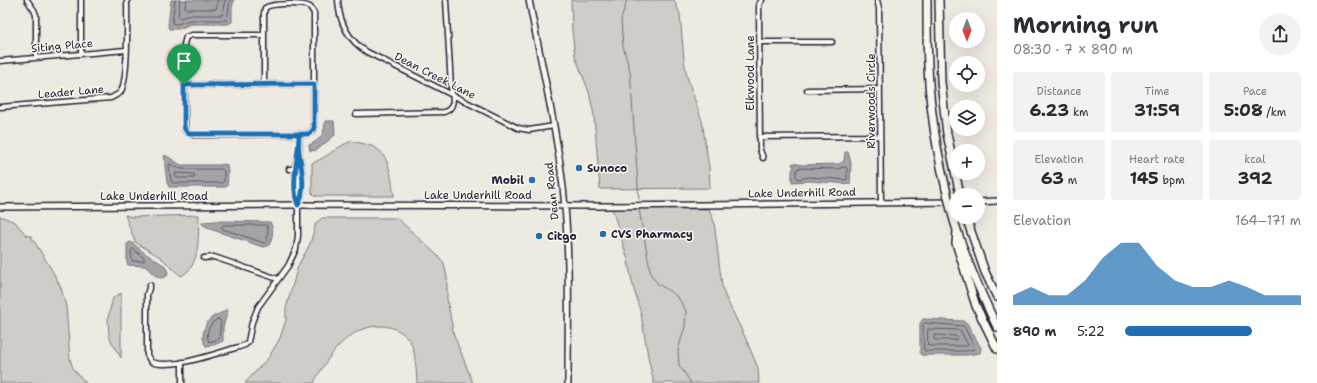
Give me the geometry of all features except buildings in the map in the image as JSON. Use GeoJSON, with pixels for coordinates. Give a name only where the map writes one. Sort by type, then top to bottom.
{"type":"FeatureCollection","features":[{"type":"Feature","properties":{"kind":"highway"},"geometry":{"type":"LineString","coordinates":[[927,0],[932,113],[936,143],[957,231],[980,292],[997,327]]}},
{"type":"Feature","properties":{"kind":"highway"},"geometry":{"type":"LineString","coordinates":[[939,0],[941,82],[947,134],[957,188]]}},
{"type":"Feature","properties":{"kind":"highway"},"geometry":{"type":"LineString","coordinates":[[968,224],[985,272],[997,297]]}},
{"type":"Feature","properties":{"kind":"highway"},"geometry":{"type":"LineString","coordinates":[[957,231],[956,243],[976,306],[997,349]]}},
{"type":"Feature","properties":{"kind":"street"},"geometry":{"type":"LineString","coordinates":[[27,0],[36,15],[36,58]]}},
{"type":"Feature","properties":{"kind":"street"},"geometry":{"type":"LineString","coordinates":[[81,54],[82,0]]}},
{"type":"Feature","properties":{"kind":"street","name":"Leader Lane"},"geometry":{"type":"LineString","coordinates":[[0,107],[117,96],[123,87],[126,50],[127,0]]}},
{"type":"Feature","properties":{"kind":"street","name":"Dean Creek Lane"},"geometry":{"type":"LineString","coordinates":[[338,0],[340,16],[352,40],[357,45],[377,57],[521,129],[529,130],[554,126]]}},
{"type":"Feature","properties":{"kind":"street"},"geometry":{"type":"LineString","coordinates":[[356,114],[444,112],[449,110],[452,104],[452,95],[446,0]]}},
{"type":"Feature","properties":{"kind":"street","name":"Dean Road"},"geometry":{"type":"LineString","coordinates":[[528,0],[554,126],[565,205],[568,256],[568,383]]}},
{"type":"Feature","properties":{"kind":"street","name":"Elkwood Lane"},"geometry":{"type":"LineString","coordinates":[[762,0],[759,4],[759,137],[760,151],[763,158]]}},
{"type":"Feature","properties":{"kind":"street","name":"Riverwoods Circle"},"geometry":{"type":"LineString","coordinates":[[877,0],[880,8],[881,203]]}},
{"type":"Feature","properties":{"kind":"street"},"geometry":{"type":"LineString","coordinates":[[264,35],[188,36],[185,39],[184,127],[186,131],[189,134],[309,134],[314,129],[314,13],[310,7],[305,5],[273,5],[268,6],[264,12],[264,35],[264,85]]}},
{"type":"Feature","properties":{"kind":"street"},"geometry":{"type":"LineString","coordinates":[[759,42],[832,42]]}},
{"type":"Feature","properties":{"kind":"street","name":"Siting Place"},"geometry":{"type":"LineString","coordinates":[[0,61],[126,50]]}},
{"type":"Feature","properties":{"kind":"street"},"geometry":{"type":"LineString","coordinates":[[184,85],[314,84]]}},
{"type":"Feature","properties":{"kind":"street"},"geometry":{"type":"LineString","coordinates":[[807,90],[880,89]]}},
{"type":"Feature","properties":{"kind":"street"},"geometry":{"type":"LineString","coordinates":[[150,285],[147,293],[147,358],[150,362],[182,362],[245,345],[248,340],[252,322],[258,307],[288,266],[296,249],[298,236],[298,205],[296,197],[296,169],[299,150],[299,134]]}},
{"type":"Feature","properties":{"kind":"street"},"geometry":{"type":"LineString","coordinates":[[759,137],[880,136]]}},
{"type":"Feature","properties":{"kind":"street"},"geometry":{"type":"LineString","coordinates":[[298,205],[302,197],[302,168],[299,150]]}},
{"type":"Feature","properties":{"kind":"street"},"geometry":{"type":"LineString","coordinates":[[289,169],[302,168]]}},
{"type":"Feature","properties":{"kind":"street"},"geometry":{"type":"LineString","coordinates":[[985,202],[997,201]]}},
{"type":"Feature","properties":{"kind":"street","name":"Lake Underhill Road"},"geometry":{"type":"LineString","coordinates":[[0,207],[949,202]]}},
{"type":"Feature","properties":{"kind":"street"},"geometry":{"type":"LineString","coordinates":[[204,258],[214,257],[278,279]]}},
{"type":"Feature","properties":{"kind":"street"},"geometry":{"type":"LineString","coordinates":[[182,362],[182,383]]}},
{"type":"Feature","properties":{"kind":"shaded area"},"geometry":{"type":"Polygon","coordinates":[[[571,0],[674,0],[680,14],[687,77],[702,121],[709,167],[710,188],[600,189],[594,115],[589,92],[575,56],[571,0]]]}},
{"type":"Feature","properties":{"kind":"shaded area"},"geometry":{"type":"Polygon","coordinates":[[[352,141],[374,147],[384,156],[391,175],[394,196],[315,196],[312,193],[312,163],[352,141]]]}},
{"type":"Feature","properties":{"kind":"shaded area"},"geometry":{"type":"Polygon","coordinates":[[[612,208],[709,209],[714,222],[722,286],[725,296],[758,368],[759,383],[654,383],[641,314],[627,257],[612,208]]]}},
{"type":"Feature","properties":{"kind":"shaded area"},"geometry":{"type":"Polygon","coordinates":[[[125,215],[132,217],[199,215],[197,249],[192,265],[187,272],[181,276],[160,257],[135,242],[125,215]]]}},
{"type":"Feature","properties":{"kind":"shaded area"},"geometry":{"type":"Polygon","coordinates":[[[0,216],[15,222],[27,236],[31,236],[53,272],[61,288],[66,306],[70,359],[73,369],[86,383],[0,383],[0,216]]]}},
{"type":"Feature","properties":{"kind":"shaded area"},"geometry":{"type":"Polygon","coordinates":[[[322,218],[397,218],[438,256],[444,263],[447,277],[447,299],[454,335],[473,383],[417,383],[415,358],[413,348],[409,340],[405,335],[396,329],[378,326],[368,327],[359,331],[342,342],[329,358],[314,383],[245,383],[269,357],[280,338],[286,320],[286,308],[298,266],[310,244],[316,223],[322,218]]]}},
{"type":"Feature","properties":{"kind":"shaded area"},"geometry":{"type":"Polygon","coordinates":[[[121,293],[121,358],[109,337],[108,318],[113,298],[121,293]]]}},
{"type":"Feature","properties":{"kind":"water"},"geometry":{"type":"Polygon","coordinates":[[[171,0],[234,0],[232,8],[232,22],[228,24],[190,24],[179,29],[169,29],[168,26],[171,0]]]}},
{"type":"Feature","properties":{"kind":"water"},"geometry":{"type":"Polygon","coordinates":[[[325,121],[334,121],[335,135],[317,150],[310,151],[309,145],[317,141],[322,136],[325,121]]]}},
{"type":"Feature","properties":{"kind":"water"},"geometry":{"type":"Polygon","coordinates":[[[845,152],[848,152],[851,163],[850,184],[810,181],[792,182],[793,163],[802,165],[839,164],[844,161],[845,152]]]}},
{"type":"Feature","properties":{"kind":"water"},"geometry":{"type":"Polygon","coordinates":[[[165,155],[181,165],[227,165],[227,186],[169,187],[164,158],[165,155]]]}},
{"type":"Feature","properties":{"kind":"water"},"geometry":{"type":"Polygon","coordinates":[[[203,222],[270,222],[272,231],[271,241],[268,246],[263,247],[210,229],[202,224],[203,222]]]}},
{"type":"Feature","properties":{"kind":"water"},"geometry":{"type":"Polygon","coordinates":[[[131,242],[146,254],[164,265],[168,272],[167,276],[161,278],[158,277],[145,266],[128,265],[127,245],[131,242]]]}},
{"type":"Feature","properties":{"kind":"water"},"geometry":{"type":"Polygon","coordinates":[[[227,309],[223,327],[223,341],[214,345],[206,346],[203,336],[206,325],[212,317],[227,309]]]}},
{"type":"Feature","properties":{"kind":"water"},"geometry":{"type":"Polygon","coordinates":[[[923,319],[963,321],[967,323],[981,348],[980,353],[967,355],[921,355],[920,323],[923,319]]]}},
{"type":"Feature","properties":{"kind":"waterway"},"geometry":{"type":"LineString","coordinates":[[627,0],[621,20],[623,46],[630,71],[639,199]]}},
{"type":"Feature","properties":{"kind":"waterway"},"geometry":{"type":"LineString","coordinates":[[639,209],[651,275],[658,284],[679,299],[686,311],[685,326],[678,350],[679,365],[691,383]]}},
{"type":"Feature","properties":{"kind":"place","name":"Sunoco"},"geometry":{"type":"Point","coordinates":[579,168]}},
{"type":"Feature","properties":{"kind":"place","name":"Mobil"},"geometry":{"type":"Point","coordinates":[532,180]}},
{"type":"Feature","properties":{"kind":"place","name":"CVS Pharmacy"},"geometry":{"type":"Point","coordinates":[603,234]}},
{"type":"Feature","properties":{"kind":"place","name":"Citgo"},"geometry":{"type":"Point","coordinates":[539,236]}},
{"type":"Feature","properties":{"kind":"route"},"geometry":{"type":"LineString","coordinates":[[184,85],[184,127],[189,134],[299,134],[299,138],[299,150],[295,167],[296,197],[298,205],[302,199],[302,168],[299,150],[299,138],[299,134],[309,134],[314,129],[314,84],[184,85]]}}]}
